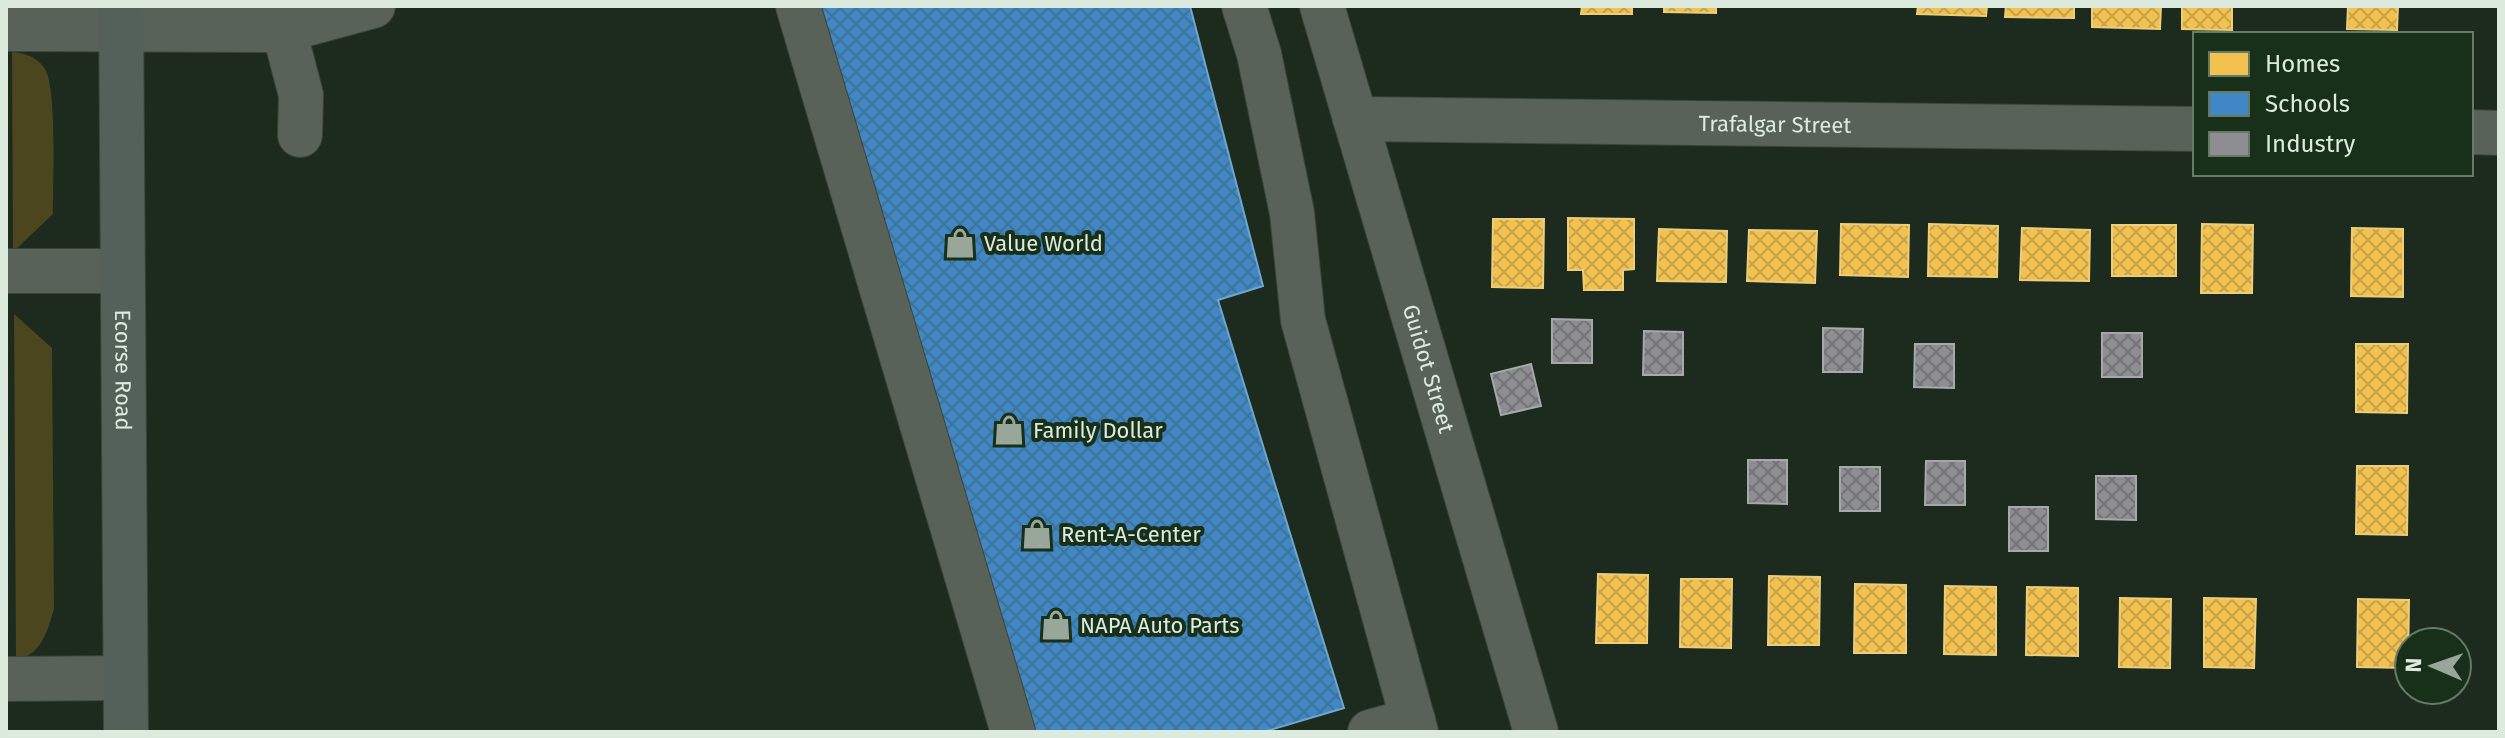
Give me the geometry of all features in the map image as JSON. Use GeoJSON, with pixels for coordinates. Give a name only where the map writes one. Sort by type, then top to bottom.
{"type":"FeatureCollection","features":[{"type":"Feature","properties":{"kind":"main road","name":"Ecorse Road"},"geometry":{"type":"LineString","coordinates":[[121,15],[126,732]]}},
{"type":"Feature","properties":{"kind":"street"},"geometry":{"type":"LineString","coordinates":[[6,29],[233,6]]}},
{"type":"Feature","properties":{"kind":"street"},"geometry":{"type":"LineString","coordinates":[[121,15],[284,18],[373,6]]}},
{"type":"Feature","properties":{"kind":"street"},"geometry":{"type":"LineString","coordinates":[[798,6],[1013,732]]}},
{"type":"Feature","properties":{"kind":"street"},"geometry":{"type":"LineString","coordinates":[[1244,6],[1259,54],[1292,213],[1303,320],[1414,726],[1370,732]]}},
{"type":"Feature","properties":{"kind":"street","name":"Guidot Street"},"geometry":{"type":"LineString","coordinates":[[1322,6],[1536,732]]}},
{"type":"Feature","properties":{"kind":"street"},"geometry":{"type":"LineString","coordinates":[[284,18],[301,95],[300,135]]}},
{"type":"Feature","properties":{"kind":"street","name":"Trafalgar Street"},"geometry":{"type":"LineString","coordinates":[[1355,119],[2193,129]]}},
{"type":"Feature","properties":{"kind":"street"},"geometry":{"type":"LineString","coordinates":[[2473,132],[2499,133]]}},
{"type":"Feature","properties":{"kind":"street"},"geometry":{"type":"LineString","coordinates":[[6,271],[122,271]]}},
{"type":"Feature","properties":{"kind":"street"},"geometry":{"type":"LineString","coordinates":[[6,679],[125,678]]}},
{"type":"Feature","properties":{"kind":"shaded area"},"geometry":{"type":"Polygon","coordinates":[[[12,52],[31,56],[45,69],[53,116],[54,161],[53,214],[13,252],[12,52]]]}},
{"type":"Feature","properties":{"kind":"shaded area"},"geometry":{"type":"Polygon","coordinates":[[[14,314],[52,348],[54,609],[37,648],[25,658],[16,660],[14,314]]]}},
{"type":"Feature","properties":{"kind":"building: Homes"},"geometry":{"type":"Polygon","coordinates":[[[1582,6],[1632,6],[1632,14],[1581,14],[1582,6]]]}},
{"type":"Feature","properties":{"kind":"building: Homes"},"geometry":{"type":"Polygon","coordinates":[[[1664,6],[1716,6],[1716,13],[1664,12],[1664,6]]]}},
{"type":"Feature","properties":{"kind":"building: Homes"},"geometry":{"type":"Polygon","coordinates":[[[1918,6],[1987,6],[1986,16],[1917,14],[1918,6]]]}},
{"type":"Feature","properties":{"kind":"building: Homes"},"geometry":{"type":"Polygon","coordinates":[[[2006,6],[2074,6],[2074,18],[2005,17],[2006,6]]]}},
{"type":"Feature","properties":{"kind":"building: Homes"},"geometry":{"type":"Polygon","coordinates":[[[2092,6],[2161,6],[2160,29],[2092,27],[2092,6]]]}},
{"type":"Feature","properties":{"kind":"building: Homes"},"geometry":{"type":"Polygon","coordinates":[[[2182,6],[2232,6],[2232,30],[2182,29],[2182,6]]]}},
{"type":"Feature","properties":{"kind":"building: Homes"},"geometry":{"type":"Polygon","coordinates":[[[2348,6],[2398,6],[2397,30],[2347,29],[2348,6]]]}},
{"type":"Feature","properties":{"kind":"building: Homes"},"geometry":{"type":"Polygon","coordinates":[[[1568,218],[1634,219],[1634,269],[1623,270],[1623,290],[1584,290],[1583,270],[1568,270],[1568,218]]]}},
{"type":"Feature","properties":{"kind":"building: Homes"},"geometry":{"type":"Polygon","coordinates":[[[1493,219],[1544,219],[1543,288],[1492,287],[1493,219]]]}},
{"type":"Feature","properties":{"kind":"building: Homes"},"geometry":{"type":"Polygon","coordinates":[[[1841,224],[1909,225],[1908,277],[1840,275],[1841,224]]]}},
{"type":"Feature","properties":{"kind":"building: Homes"},"geometry":{"type":"Polygon","coordinates":[[[1929,224],[1998,226],[1997,277],[1928,276],[1929,224]]]}},
{"type":"Feature","properties":{"kind":"building: Homes"},"geometry":{"type":"Polygon","coordinates":[[[2202,224],[2253,225],[2252,293],[2201,293],[2202,224]]]}},
{"type":"Feature","properties":{"kind":"building: Homes"},"geometry":{"type":"Polygon","coordinates":[[[2112,225],[2176,225],[2176,276],[2112,276],[2112,225]]]}},
{"type":"Feature","properties":{"kind":"building: Homes"},"geometry":{"type":"Polygon","coordinates":[[[2022,228],[2090,230],[2089,281],[2020,280],[2022,228]]]}},
{"type":"Feature","properties":{"kind":"building: Homes"},"geometry":{"type":"Polygon","coordinates":[[[2352,228],[2403,229],[2403,297],[2351,296],[2352,228]]]}},
{"type":"Feature","properties":{"kind":"building: Homes"},"geometry":{"type":"Polygon","coordinates":[[[1659,229],[1727,231],[1726,282],[1657,281],[1659,229]]]}},
{"type":"Feature","properties":{"kind":"building: Homes"},"geometry":{"type":"Polygon","coordinates":[[[1749,230],[1817,231],[1815,283],[1747,281],[1749,230]]]}},
{"type":"Feature","properties":{"kind":"building: Homes"},"geometry":{"type":"Polygon","coordinates":[[[2356,344],[2408,344],[2407,413],[2356,412],[2356,344]]]}},
{"type":"Feature","properties":{"kind":"building: Homes"},"geometry":{"type":"Polygon","coordinates":[[[2357,466],[2408,466],[2407,535],[2356,534],[2357,466]]]}},
{"type":"Feature","properties":{"kind":"building: Homes"},"geometry":{"type":"Polygon","coordinates":[[[1598,574],[1648,575],[1647,643],[1596,643],[1598,574]]]}},
{"type":"Feature","properties":{"kind":"building: Homes"},"geometry":{"type":"Polygon","coordinates":[[[1769,576],[1820,577],[1819,645],[1768,645],[1769,576]]]}},
{"type":"Feature","properties":{"kind":"building: Homes"},"geometry":{"type":"Polygon","coordinates":[[[1681,579],[1732,579],[1731,648],[1680,647],[1681,579]]]}},
{"type":"Feature","properties":{"kind":"building: Homes"},"geometry":{"type":"Polygon","coordinates":[[[1855,584],[1906,585],[1906,653],[1854,653],[1855,584]]]}},
{"type":"Feature","properties":{"kind":"building: Homes"},"geometry":{"type":"Polygon","coordinates":[[[1945,586],[1996,587],[1996,655],[1944,654],[1945,586]]]}},
{"type":"Feature","properties":{"kind":"building: Homes"},"geometry":{"type":"Polygon","coordinates":[[[2027,587],[2078,588],[2078,656],[2026,655],[2027,587]]]}},
{"type":"Feature","properties":{"kind":"building: Homes"},"geometry":{"type":"Polygon","coordinates":[[[2120,598],[2171,599],[2170,668],[2119,667],[2120,598]]]}},
{"type":"Feature","properties":{"kind":"building: Homes"},"geometry":{"type":"Polygon","coordinates":[[[2204,598],[2256,599],[2254,668],[2204,667],[2204,598]]]}},
{"type":"Feature","properties":{"kind":"building: Homes"},"geometry":{"type":"Polygon","coordinates":[[[2358,599],[2409,600],[2409,626],[2393,626],[2393,668],[2357,667],[2358,599]]]}},
{"type":"Feature","properties":{"kind":"building: Schools"},"geometry":{"type":"Polygon","coordinates":[[[813,6],[1190,6],[1263,286],[1218,300],[1344,708],[1263,732],[1024,732],[813,6]]]}},
{"type":"Feature","properties":{"kind":"building: Industry"},"geometry":{"type":"Polygon","coordinates":[[[1552,319],[1592,320],[1592,363],[1552,363],[1552,319]]]}},
{"type":"Feature","properties":{"kind":"building: Industry"},"geometry":{"type":"Polygon","coordinates":[[[1823,328],[1863,329],[1862,372],[1823,372],[1823,328]]]}},
{"type":"Feature","properties":{"kind":"building: Industry"},"geometry":{"type":"Polygon","coordinates":[[[1644,331],[1683,332],[1683,375],[1643,375],[1644,331]]]}},
{"type":"Feature","properties":{"kind":"building: Industry"},"geometry":{"type":"Polygon","coordinates":[[[2102,333],[2142,333],[2142,377],[2102,377],[2102,333]]]}},
{"type":"Feature","properties":{"kind":"building: Industry"},"geometry":{"type":"Polygon","coordinates":[[[1915,344],[1954,344],[1954,388],[1914,387],[1915,344]]]}},
{"type":"Feature","properties":{"kind":"building: Industry"},"geometry":{"type":"Polygon","coordinates":[[[1531,364],[1541,406],[1501,415],[1491,374],[1531,364]]]}},
{"type":"Feature","properties":{"kind":"building: Industry"},"geometry":{"type":"Polygon","coordinates":[[[1748,460],[1787,460],[1787,504],[1748,503],[1748,460]]]}},
{"type":"Feature","properties":{"kind":"building: Industry"},"geometry":{"type":"Polygon","coordinates":[[[1926,461],[1965,461],[1965,505],[1925,505],[1926,461]]]}},
{"type":"Feature","properties":{"kind":"building: Industry"},"geometry":{"type":"Polygon","coordinates":[[[1840,467],[1880,467],[1880,511],[1840,511],[1840,467]]]}},
{"type":"Feature","properties":{"kind":"building: Industry"},"geometry":{"type":"Polygon","coordinates":[[[2096,476],[2136,476],[2136,520],[2096,519],[2096,476]]]}},
{"type":"Feature","properties":{"kind":"building: Industry"},"geometry":{"type":"Polygon","coordinates":[[[2009,507],[2048,507],[2048,551],[2009,551],[2009,507]]]}},
{"type":"Feature","properties":{"kind":"place","name":"Value World"},"geometry":{"type":"Point","coordinates":[960,243]}},
{"type":"Feature","properties":{"kind":"place","name":"Family Dollar"},"geometry":{"type":"Point","coordinates":[1009,430]}},
{"type":"Feature","properties":{"kind":"place","name":"Rent-A-Center"},"geometry":{"type":"Point","coordinates":[1037,534]}},
{"type":"Feature","properties":{"kind":"place","name":"NAPA Auto Parts"},"geometry":{"type":"Point","coordinates":[1056,625]}}]}
